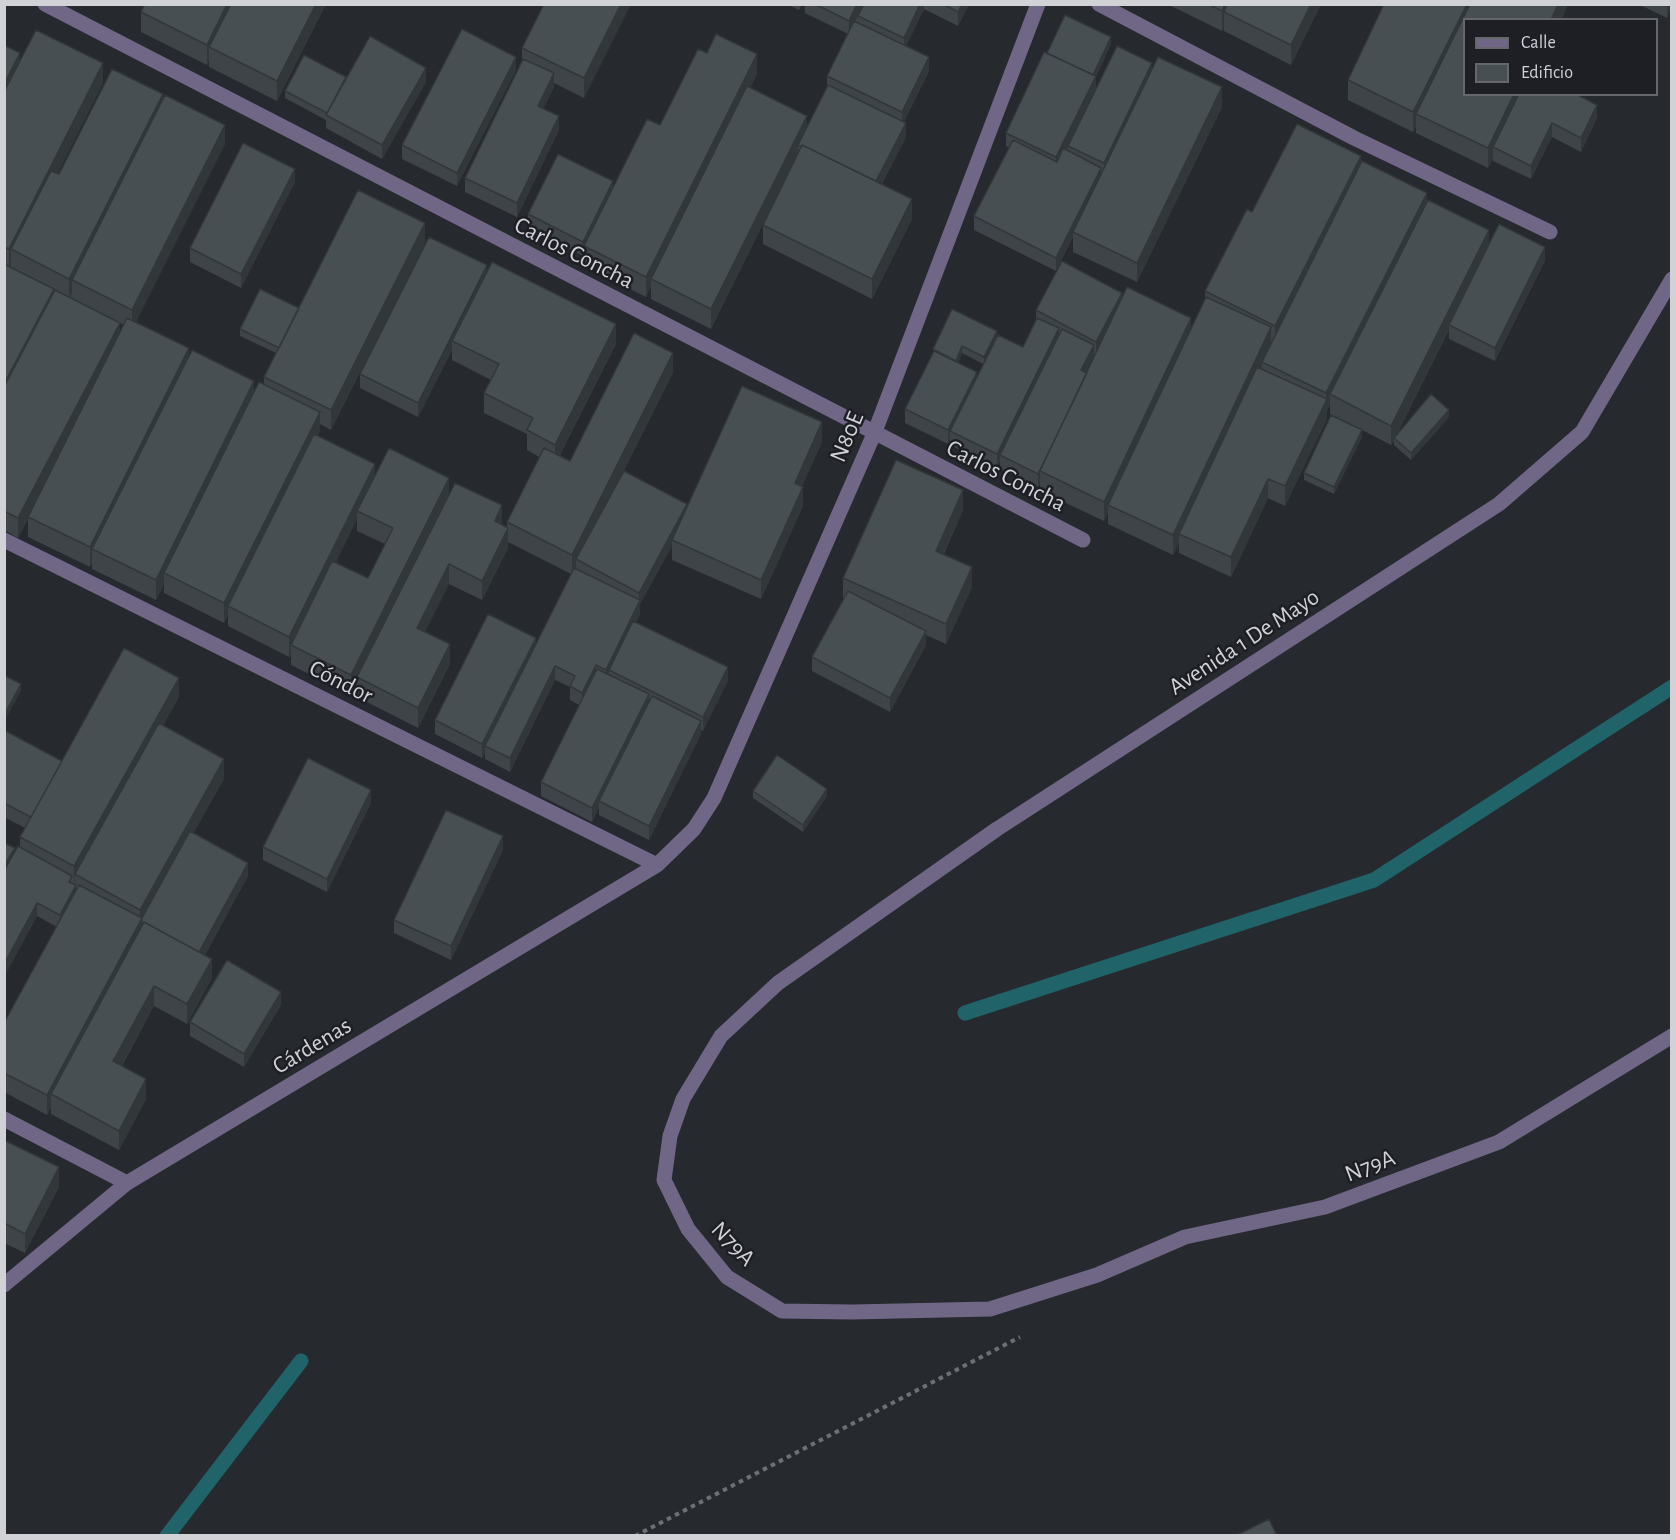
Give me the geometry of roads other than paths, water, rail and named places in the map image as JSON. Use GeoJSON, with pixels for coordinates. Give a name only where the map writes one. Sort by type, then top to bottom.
{"type":"FeatureCollection","features":[{"type":"Feature","properties":{"kind":"street","name":"Carlos Concha"},"geometry":{"type":"LineString","coordinates":[[45,4],[1083,540]]}},
{"type":"Feature","properties":{"kind":"street","name":"N80E"},"geometry":{"type":"LineString","coordinates":[[657,865],[694,829],[714,798],[874,434],[1038,4]]}},
{"type":"Feature","properties":{"kind":"street"},"geometry":{"type":"LineString","coordinates":[[1099,4],[1354,138],[1550,232]]}},
{"type":"Feature","properties":{"kind":"street","name":"Avenida 1 De Mayo"},"geometry":{"type":"LineString","coordinates":[[778,983],[997,829],[1499,504],[1582,432],[1671,279]]}},
{"type":"Feature","properties":{"kind":"street","name":"Cóndor"},"geometry":{"type":"LineString","coordinates":[[4,540],[657,865]]}},
{"type":"Feature","properties":{"kind":"street","name":"Cárdenas"},"geometry":{"type":"LineString","coordinates":[[4,1285],[126,1183],[657,865]]}},
{"type":"Feature","properties":{"kind":"street","name":"N79A"},"geometry":{"type":"LineString","coordinates":[[778,983],[721,1036],[683,1099],[670,1136],[664,1180],[688,1229],[727,1277],[782,1311],[990,1310],[1097,1275],[1185,1237],[1325,1207],[1499,1142],[1671,1036]]}},
{"type":"Feature","properties":{"kind":"street"},"geometry":{"type":"LineString","coordinates":[[4,1119],[126,1183]]}},
{"type":"Feature","properties":{"kind":"waterway"},"geometry":{"type":"LineString","coordinates":[[965,1013],[1374,880],[1672,687]]}},
{"type":"Feature","properties":{"kind":"waterway"},"geometry":{"type":"LineString","coordinates":[[167,1536],[301,1361]]}}]}
